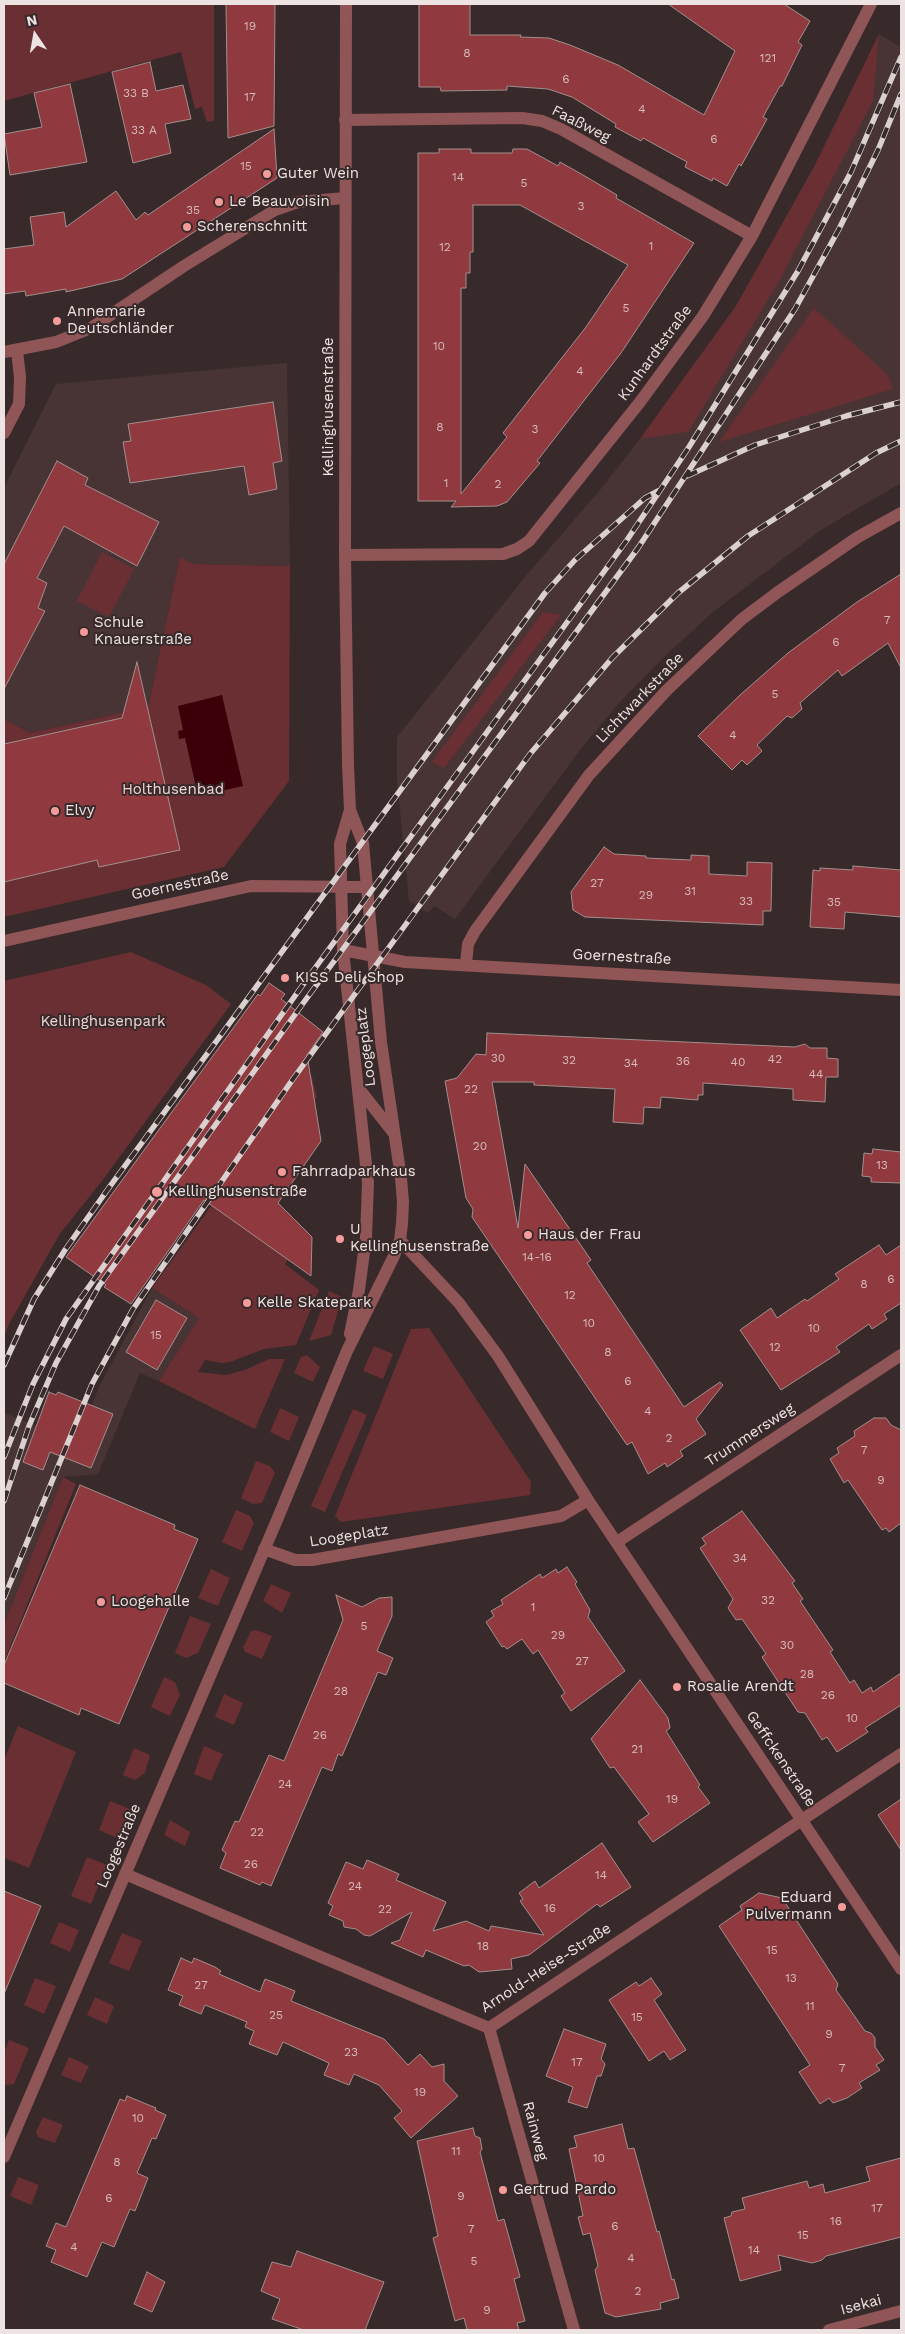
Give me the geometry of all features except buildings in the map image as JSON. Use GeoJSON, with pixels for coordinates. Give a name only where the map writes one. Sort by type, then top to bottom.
{"type":"FeatureCollection","features":[{"type":"Feature","properties":{"kind":"street","name":"Kellinghusenstraße"},"geometry":{"type":"LineString","coordinates":[[342,950],[340,844],[350,810],[346,710],[345,556],[346,4]]}},
{"type":"Feature","properties":{"kind":"street","name":"Kunhardtstraße"},"geometry":{"type":"LineString","coordinates":[[345,556],[503,554],[524,545],[670,362],[703,316],[752,236],[872,4]]}},
{"type":"Feature","properties":{"kind":"street","name":"Faaßweg"},"geometry":{"type":"LineString","coordinates":[[345,120],[522,118],[542,121],[561,129],[752,236]]}},
{"type":"Feature","properties":{"kind":"street"},"geometry":{"type":"LineString","coordinates":[[4,433],[19,404],[20,376],[10,352],[56,342],[91,328],[184,266],[275,210],[298,202],[345,198]]}},
{"type":"Feature","properties":{"kind":"street","name":"Lichtwarkstraße"},"geometry":{"type":"LineString","coordinates":[[466,964],[468,944],[492,907],[589,775],[667,690],[742,619],[778,592],[858,538],[901,513]]}},
{"type":"Feature","properties":{"kind":"street","name":"Kellinghusenstraße"},"geometry":{"type":"LineString","coordinates":[[350,810],[363,843],[372,957]]}},
{"type":"Feature","properties":{"kind":"street","name":"Goernestraße"},"geometry":{"type":"LineString","coordinates":[[4,941],[250,886],[367,887]]}},
{"type":"Feature","properties":{"kind":"street","name":"Goernestraße"},"geometry":{"type":"LineString","coordinates":[[342,950],[372,957],[414,962],[901,990]]}},
{"type":"Feature","properties":{"kind":"street","name":"Loogeplatz"},"geometry":{"type":"LineString","coordinates":[[342,950],[368,1183],[368,1224],[347,1351]]}},
{"type":"Feature","properties":{"kind":"street","name":"Loogeplatz"},"geometry":{"type":"LineString","coordinates":[[372,957],[381,1042],[403,1202],[400,1240],[347,1351],[264,1549],[295,1560],[312,1560],[561,1516],[588,1500]]}},
{"type":"Feature","properties":{"kind":"street","name":"Loogeplatz"},"geometry":{"type":"LineString","coordinates":[[359,1089],[394,1133]]}},
{"type":"Feature","properties":{"kind":"street"},"geometry":{"type":"LineString","coordinates":[[400,1240],[459,1303],[476,1326],[617,1542]]}},
{"type":"Feature","properties":{"kind":"street"},"geometry":{"type":"LineString","coordinates":[[363,1262],[365,1272],[371,1276],[378,1277],[387,1270]]}},
{"type":"Feature","properties":{"kind":"street","name":"Trummersweg"},"geometry":{"type":"LineString","coordinates":[[617,1542],[900,1358]]}},
{"type":"Feature","properties":{"kind":"street","name":"Geffckenstraße"},"geometry":{"type":"LineString","coordinates":[[617,1542],[901,1969]]}},
{"type":"Feature","properties":{"kind":"street","name":"Loogestraße"},"geometry":{"type":"LineString","coordinates":[[4,2156],[264,1549]]}},
{"type":"Feature","properties":{"kind":"street","name":"Arnold-Heise-Straße"},"geometry":{"type":"LineString","coordinates":[[125,1874],[490,2028],[901,1754]]}},
{"type":"Feature","properties":{"kind":"street","name":"Rainweg"},"geometry":{"type":"LineString","coordinates":[[490,2028],[574,2330]]}},
{"type":"Feature","properties":{"kind":"street","name":"Isekai"},"geometry":{"type":"LineString","coordinates":[[830,2330],[901,2311]]}},
{"type":"Feature","properties":{"kind":"shaded area"},"geometry":{"type":"Polygon","coordinates":[[[879,34],[901,47],[901,483],[821,530],[713,612],[666,655],[620,702],[580,750],[455,919],[434,906],[428,913],[409,901],[397,780],[397,737],[529,572],[600,490],[640,439],[736,306],[814,167],[879,34]]]}},
{"type":"Feature","properties":{"kind":"shaded area"},"geometry":{"type":"Polygon","coordinates":[[[287,363],[290,566],[193,564],[180,557],[148,707],[30,733],[4,719],[4,488],[56,384],[287,363]]]}},
{"type":"Feature","properties":{"kind":"shaded area"},"geometry":{"type":"Polygon","coordinates":[[[222,695],[243,786],[198,796],[185,738],[179,739],[178,731],[183,730],[178,706],[222,695]]]}},
{"type":"Feature","properties":{"kind":"shaded area"},"geometry":{"type":"Polygon","coordinates":[[[152,1288],[199,1318],[159,1381],[140,1373],[98,1474],[63,1477],[4,1624],[4,1413],[77,1441],[100,1385],[152,1288]]]}},
{"type":"Feature","properties":{"kind":"green space"},"geometry":{"type":"Polygon","coordinates":[[[4,4],[214,4],[214,121],[207,122],[202,107],[195,109],[181,52],[4,101],[4,4]]]}},
{"type":"Feature","properties":{"kind":"green space"},"geometry":{"type":"Polygon","coordinates":[[[879,34],[873,101],[778,283],[688,432],[640,439],[736,306],[814,167],[879,34]]]}},
{"type":"Feature","properties":{"kind":"green space"},"geometry":{"type":"Polygon","coordinates":[[[814,308],[888,375],[893,389],[719,442],[814,308]]]}},
{"type":"Feature","properties":{"kind":"green space"},"geometry":{"type":"Polygon","coordinates":[[[102,552],[134,569],[109,617],[77,601],[102,552]]]}},
{"type":"Feature","properties":{"kind":"green space","name":"Holthusenbad"},"geometry":{"type":"Polygon","coordinates":[[[180,557],[193,564],[290,566],[289,781],[224,867],[4,917],[4,719],[30,733],[148,707],[180,557]]]}},
{"type":"Feature","properties":{"kind":"green space"},"geometry":{"type":"Polygon","coordinates":[[[543,612],[561,615],[444,768],[432,762],[543,612]]]}},
{"type":"Feature","properties":{"kind":"green space","name":"Kellinghusenpark"},"geometry":{"type":"Polygon","coordinates":[[[131,952],[206,985],[231,1004],[102,1181],[59,1235],[9,1324],[4,1337],[4,981],[131,952]]]}},
{"type":"Feature","properties":{"kind":"green space"},"geometry":{"type":"Polygon","coordinates":[[[307,1073],[312,1077],[317,1097],[230,1218],[288,1259],[285,1264],[319,1290],[296,1345],[264,1349],[230,1362],[222,1363],[205,1360],[198,1372],[226,1375],[245,1370],[269,1359],[285,1359],[255,1429],[159,1381],[199,1318],[152,1288],[307,1073]]]}},
{"type":"Feature","properties":{"kind":"green space"},"geometry":{"type":"Polygon","coordinates":[[[329,1291],[342,1297],[331,1335],[309,1341],[329,1291]]]}},
{"type":"Feature","properties":{"kind":"green space"},"geometry":{"type":"Polygon","coordinates":[[[429,1328],[531,1482],[530,1495],[341,1522],[335,1516],[411,1329],[429,1328]]]}},
{"type":"Feature","properties":{"kind":"green space"},"geometry":{"type":"Polygon","coordinates":[[[374,1346],[393,1354],[383,1379],[363,1371],[374,1346]]]}},
{"type":"Feature","properties":{"kind":"green space"},"geometry":{"type":"Polygon","coordinates":[[[307,1355],[320,1367],[313,1382],[294,1373],[301,1357],[307,1355]]]}},
{"type":"Feature","properties":{"kind":"green space"},"geometry":{"type":"Polygon","coordinates":[[[280,1408],[299,1417],[289,1441],[270,1432],[280,1408]]]}},
{"type":"Feature","properties":{"kind":"green space"},"geometry":{"type":"Polygon","coordinates":[[[353,1409],[367,1415],[325,1512],[311,1506],[353,1409]]]}},
{"type":"Feature","properties":{"kind":"green space"},"geometry":{"type":"Polygon","coordinates":[[[256,1461],[270,1466],[275,1473],[262,1503],[253,1504],[241,1498],[256,1461]]]}},
{"type":"Feature","properties":{"kind":"green space"},"geometry":{"type":"Polygon","coordinates":[[[63,1477],[76,1484],[4,1662],[4,1624],[63,1477]]]}},
{"type":"Feature","properties":{"kind":"green space"},"geometry":{"type":"Polygon","coordinates":[[[236,1510],[250,1516],[254,1523],[242,1551],[222,1542],[236,1510]]]}},
{"type":"Feature","properties":{"kind":"green space"},"geometry":{"type":"Polygon","coordinates":[[[211,1569],[230,1578],[218,1606],[198,1598],[211,1569]]]}},
{"type":"Feature","properties":{"kind":"green space"},"geometry":{"type":"Polygon","coordinates":[[[271,1584],[291,1593],[282,1613],[263,1601],[271,1584]]]}},
{"type":"Feature","properties":{"kind":"green space"},"geometry":{"type":"Polygon","coordinates":[[[190,1616],[211,1624],[198,1653],[186,1658],[175,1653],[190,1616]]]}},
{"type":"Feature","properties":{"kind":"green space"},"geometry":{"type":"Polygon","coordinates":[[[256,1630],[272,1636],[262,1659],[245,1652],[243,1648],[251,1631],[256,1630]]]}},
{"type":"Feature","properties":{"kind":"green space"},"geometry":{"type":"Polygon","coordinates":[[[164,1677],[175,1682],[180,1695],[170,1716],[151,1707],[164,1677]]]}},
{"type":"Feature","properties":{"kind":"green space"},"geometry":{"type":"Polygon","coordinates":[[[224,1694],[243,1703],[234,1725],[215,1717],[224,1694]]]}},
{"type":"Feature","properties":{"kind":"green space"},"geometry":{"type":"Polygon","coordinates":[[[18,1726],[76,1752],[29,1868],[4,1858],[4,1760],[18,1726]]]}},
{"type":"Feature","properties":{"kind":"green space"},"geometry":{"type":"Polygon","coordinates":[[[204,1746],[223,1754],[211,1781],[194,1774],[204,1746]]]}},
{"type":"Feature","properties":{"kind":"green space"},"geometry":{"type":"Polygon","coordinates":[[[134,1748],[150,1755],[145,1773],[135,1780],[123,1775],[134,1748]]]}},
{"type":"Feature","properties":{"kind":"green space"},"geometry":{"type":"Polygon","coordinates":[[[110,1801],[132,1810],[119,1839],[99,1830],[110,1801]]]}},
{"type":"Feature","properties":{"kind":"green space"},"geometry":{"type":"Polygon","coordinates":[[[170,1820],[190,1832],[185,1846],[164,1835],[170,1820]]]}},
{"type":"Feature","properties":{"kind":"green space"},"geometry":{"type":"Polygon","coordinates":[[[87,1857],[107,1865],[91,1904],[71,1896],[87,1857]]]}},
{"type":"Feature","properties":{"kind":"green space"},"geometry":{"type":"Polygon","coordinates":[[[59,1922],[79,1930],[70,1952],[50,1943],[59,1922]]]}},
{"type":"Feature","properties":{"kind":"green space"},"geometry":{"type":"Polygon","coordinates":[[[122,1933],[142,1941],[129,1971],[109,1963],[122,1933]]]}},
{"type":"Feature","properties":{"kind":"green space"},"geometry":{"type":"Polygon","coordinates":[[[35,1978],[56,1986],[44,2014],[24,2005],[35,1978]]]}},
{"type":"Feature","properties":{"kind":"green space"},"geometry":{"type":"Polygon","coordinates":[[[95,1997],[114,2006],[107,2024],[87,2015],[95,1997]]]}},
{"type":"Feature","properties":{"kind":"green space"},"geometry":{"type":"Polygon","coordinates":[[[9,2040],[29,2048],[14,2084],[7,2085],[4,2084],[4,2053],[9,2040]]]}},
{"type":"Feature","properties":{"kind":"green space"},"geometry":{"type":"Polygon","coordinates":[[[69,2057],[89,2066],[81,2083],[61,2075],[69,2057]]]}},
{"type":"Feature","properties":{"kind":"green space"},"geometry":{"type":"Polygon","coordinates":[[[43,2117],[63,2125],[55,2143],[38,2137],[36,2132],[43,2117]]]}},
{"type":"Feature","properties":{"kind":"green space"},"geometry":{"type":"Polygon","coordinates":[[[18,2177],[39,2185],[31,2205],[10,2196],[18,2177]]]}},
{"type":"Feature","properties":{"kind":"railway"},"geometry":{"type":"LineString","coordinates":[[4,1457],[33,1384],[66,1319],[302,986],[627,540],[689,447],[798,271],[851,172],[901,57]]}},
{"type":"Feature","properties":{"kind":"railway"},"geometry":{"type":"LineString","coordinates":[[4,1501],[29,1426],[56,1363],[99,1286],[304,1002],[638,548],[795,309],[839,229],[878,150],[901,94]]}},
{"type":"Feature","properties":{"kind":"railway"},"geometry":{"type":"LineString","coordinates":[[687,476],[755,445],[846,416],[901,402]]}},
{"type":"Feature","properties":{"kind":"railway"},"geometry":{"type":"LineString","coordinates":[[4,1598],[92,1384],[133,1309],[293,1079],[530,754],[613,657],[678,593],[748,536],[876,453],[901,441]]}},
{"type":"Feature","properties":{"kind":"railway"},"geometry":{"type":"LineString","coordinates":[[4,1365],[34,1299],[65,1250],[545,593],[575,560],[645,498],[658,491]]}},
{"type":"Feature","properties":{"kind":"place","name":"Guter Wein"},"geometry":{"type":"Point","coordinates":[267,174]}},
{"type":"Feature","properties":{"kind":"place","name":"Le Beauvoisin"},"geometry":{"type":"Point","coordinates":[219,202]}},
{"type":"Feature","properties":{"kind":"place","name":"Scherenschnitt"},"geometry":{"type":"Point","coordinates":[187,227]}},
{"type":"Feature","properties":{"kind":"place","name":"Annemarie Deutschländer"},"geometry":{"type":"Point","coordinates":[57,321]}},
{"type":"Feature","properties":{"kind":"place","name":"Schule Knauerstraße"},"geometry":{"type":"Point","coordinates":[84,632]}},
{"type":"Feature","properties":{"kind":"place","name":"Elvy"},"geometry":{"type":"Point","coordinates":[55,811]}},
{"type":"Feature","properties":{"kind":"place","name":"KISS Deli Shop"},"geometry":{"type":"Point","coordinates":[285,978]}},
{"type":"Feature","properties":{"kind":"place","name":"Fahrradparkhaus"},"geometry":{"type":"Point","coordinates":[282,1172]}},
{"type":"Feature","properties":{"kind":"place","name":"Kellinghusenstraße"},"geometry":{"type":"Point","coordinates":[157,1192]}},
{"type":"Feature","properties":{"kind":"place","name":"Haus der Frau"},"geometry":{"type":"Point","coordinates":[528,1235]}},
{"type":"Feature","properties":{"kind":"place","name":"U Kellinghusenstraße"},"geometry":{"type":"Point","coordinates":[340,1239]}},
{"type":"Feature","properties":{"kind":"place","name":"Kelle Skatepark"},"geometry":{"type":"Point","coordinates":[247,1303]}},
{"type":"Feature","properties":{"kind":"place","name":"Loogehalle"},"geometry":{"type":"Point","coordinates":[101,1602]}},
{"type":"Feature","properties":{"kind":"place","name":"Rosalie Arendt"},"geometry":{"type":"Point","coordinates":[677,1687]}},
{"type":"Feature","properties":{"kind":"place","name":"Eduard Pulvermann"},"geometry":{"type":"Point","coordinates":[842,1907]}},
{"type":"Feature","properties":{"kind":"place","name":"Gertrud Pardo"},"geometry":{"type":"Point","coordinates":[503,2190]}}]}
